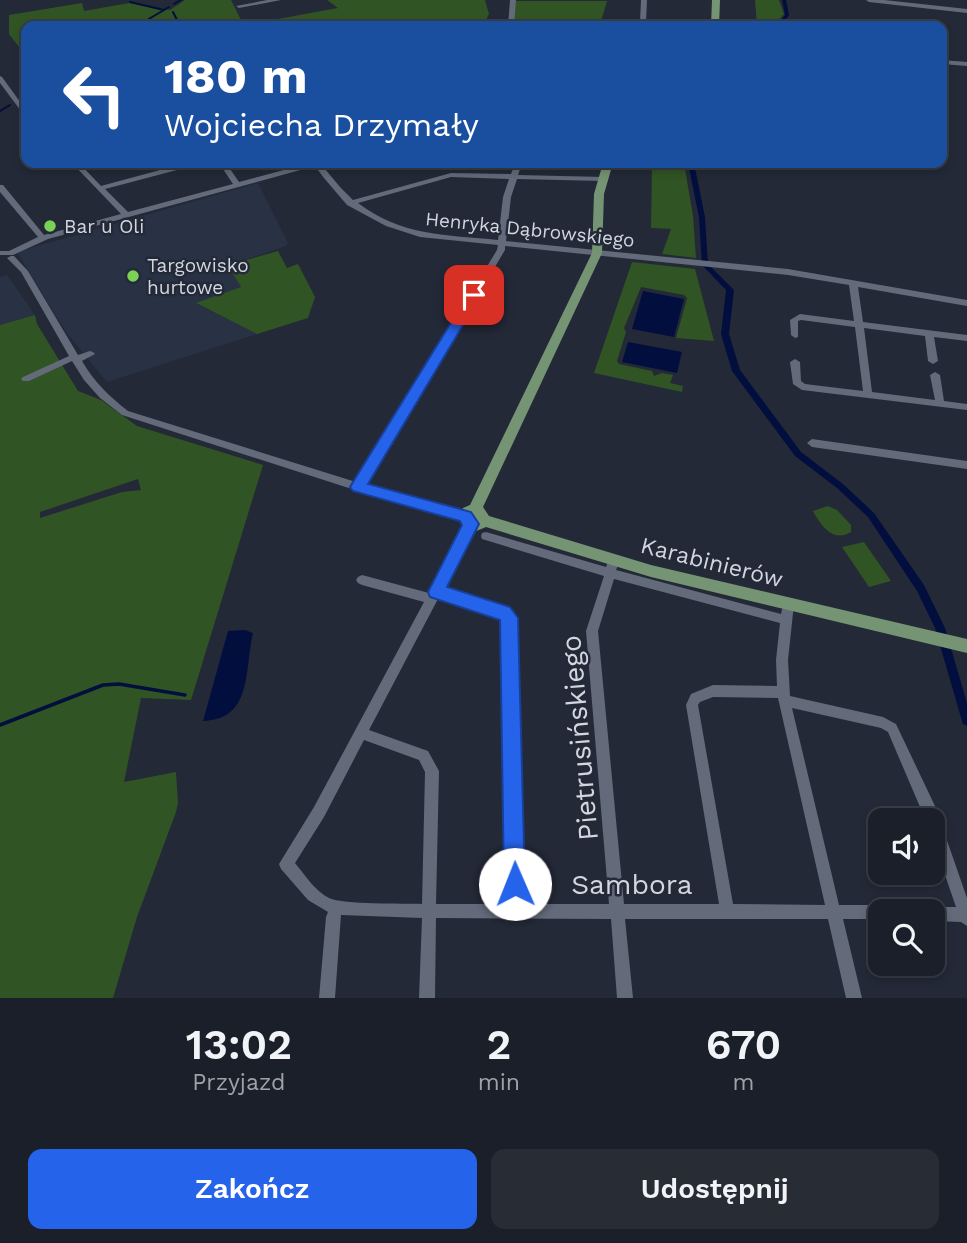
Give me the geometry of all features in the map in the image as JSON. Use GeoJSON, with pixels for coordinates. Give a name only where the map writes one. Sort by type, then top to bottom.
{"type":"FeatureCollection","features":[{"type":"Feature","properties":{"kind":"main road"},"geometry":{"type":"LineString","coordinates":[[715,21],[716,0]]}},
{"type":"Feature","properties":{"kind":"main road"},"geometry":{"type":"LineString","coordinates":[[474,518],[597,253],[599,194],[606,168]]}},
{"type":"Feature","properties":{"kind":"main road","name":"Karabinierów"},"geometry":{"type":"LineString","coordinates":[[474,518],[612,567],[787,612],[932,637],[967,646]]}},
{"type":"Feature","properties":{"kind":"street"},"geometry":{"type":"LineString","coordinates":[[239,6],[278,0]]}},
{"type":"Feature","properties":{"kind":"street"},"geometry":{"type":"LineString","coordinates":[[511,21],[513,0]]}},
{"type":"Feature","properties":{"kind":"street"},"geometry":{"type":"LineString","coordinates":[[641,21],[644,0]]}},
{"type":"Feature","properties":{"kind":"street"},"geometry":{"type":"LineString","coordinates":[[869,0],[967,11]]}},
{"type":"Feature","properties":{"kind":"street"},"geometry":{"type":"LineString","coordinates":[[947,62],[967,64]]}},
{"type":"Feature","properties":{"kind":"street"},"geometry":{"type":"LineString","coordinates":[[0,78],[21,107]]}},
{"type":"Feature","properties":{"kind":"street"},"geometry":{"type":"LineString","coordinates":[[80,168],[126,215]]}},
{"type":"Feature","properties":{"kind":"street"},"geometry":{"type":"LineString","coordinates":[[101,188],[175,168]]}},
{"type":"Feature","properties":{"kind":"street"},"geometry":{"type":"LineString","coordinates":[[225,168],[237,185]]}},
{"type":"Feature","properties":{"kind":"street"},"geometry":{"type":"LineString","coordinates":[[0,259],[11,259],[43,238],[299,168]]}},
{"type":"Feature","properties":{"kind":"street","name":"Henryka Dąbrowskiego"},"geometry":{"type":"LineString","coordinates":[[320,168],[350,203],[370,217],[398,229],[432,237],[699,262],[853,282],[967,303]]}},
{"type":"Feature","properties":{"kind":"street","name":"Henryka Dąbrowskiego"},"geometry":{"type":"LineString","coordinates":[[325,168],[332,183]]}},
{"type":"Feature","properties":{"kind":"street"},"geometry":{"type":"LineString","coordinates":[[358,487],[496,259],[502,244],[516,168]]}},
{"type":"Feature","properties":{"kind":"street"},"geometry":{"type":"LineString","coordinates":[[350,203],[451,174],[602,179]]}},
{"type":"Feature","properties":{"kind":"street"},"geometry":{"type":"LineString","coordinates":[[0,187],[43,238]]}},
{"type":"Feature","properties":{"kind":"street","name":"Karabinierów"},"geometry":{"type":"LineString","coordinates":[[11,259],[25,277],[60,343],[99,391],[131,417],[358,487],[474,518]]}},
{"type":"Feature","properties":{"kind":"street"},"geometry":{"type":"LineString","coordinates":[[853,282],[868,394]]}},
{"type":"Feature","properties":{"kind":"street"},"geometry":{"type":"LineString","coordinates":[[795,335],[794,320],[800,317],[967,338]]}},
{"type":"Feature","properties":{"kind":"street"},"geometry":{"type":"LineString","coordinates":[[929,333],[933,361]]}},
{"type":"Feature","properties":{"kind":"street"},"geometry":{"type":"LineString","coordinates":[[26,379],[90,354]]}},
{"type":"Feature","properties":{"kind":"street"},"geometry":{"type":"LineString","coordinates":[[795,362],[798,386],[967,407]]}},
{"type":"Feature","properties":{"kind":"street"},"geometry":{"type":"LineString","coordinates":[[935,375],[940,403]]}},
{"type":"Feature","properties":{"kind":"street"},"geometry":{"type":"LineString","coordinates":[[812,443],[967,466]]}},
{"type":"Feature","properties":{"kind":"street"},"geometry":{"type":"LineString","coordinates":[[427,998],[432,771],[423,755],[362,733],[474,518]]}},
{"type":"Feature","properties":{"kind":"street"},"geometry":{"type":"LineString","coordinates":[[486,536],[612,567]]}},
{"type":"Feature","properties":{"kind":"street","name":"Pietrusińskiego"},"geometry":{"type":"LineString","coordinates":[[612,567],[592,631],[625,998]]}},
{"type":"Feature","properties":{"kind":"street"},"geometry":{"type":"LineString","coordinates":[[362,580],[504,612],[509,618],[515,911]]}},
{"type":"Feature","properties":{"kind":"street"},"geometry":{"type":"LineString","coordinates":[[787,612],[784,696],[836,910],[854,998]]}},
{"type":"Feature","properties":{"kind":"street"},"geometry":{"type":"LineString","coordinates":[[727,910],[692,705],[695,698],[713,691],[784,696],[892,727],[928,806],[966,916],[945,915]]}},
{"type":"Feature","properties":{"kind":"street","name":"Sambora"},"geometry":{"type":"LineString","coordinates":[[362,733],[319,812],[286,864],[313,895],[327,905],[428,911],[868,911]]}},
{"type":"Feature","properties":{"kind":"street"},"geometry":{"type":"LineString","coordinates":[[327,998],[333,917],[337,907]]}},
{"type":"Feature","properties":{"kind":"shaded area","name":"Targowisko hurtowe"},"geometry":{"type":"Polygon","coordinates":[[[258,183],[288,243],[286,246],[229,265],[241,287],[197,304],[257,334],[107,382],[66,332],[17,252],[258,183]]]}},
{"type":"Feature","properties":{"kind":"shaded area"},"geometry":{"type":"Polygon","coordinates":[[[7,275],[35,315],[0,325],[0,277],[7,275]]]}},
{"type":"Feature","properties":{"kind":"shaded area"},"geometry":{"type":"Polygon","coordinates":[[[643,291],[684,299],[674,337],[632,329],[643,291]]]}},
{"type":"Feature","properties":{"kind":"shaded area"},"geometry":{"type":"Polygon","coordinates":[[[628,342],[682,352],[677,373],[622,362],[628,342]]]}},
{"type":"Feature","properties":{"kind":"shaded area"},"geometry":{"type":"Polygon","coordinates":[[[245,630],[253,633],[246,677],[238,702],[231,712],[203,721],[228,631],[245,630]]]}},
{"type":"Feature","properties":{"kind":"green space"},"geometry":{"type":"Polygon","coordinates":[[[185,0],[231,0],[242,21],[21,21],[21,50],[9,34],[9,15],[82,3],[84,11],[129,3],[170,10],[185,0]]]}},
{"type":"Feature","properties":{"kind":"green space"},"geometry":{"type":"Polygon","coordinates":[[[327,0],[485,0],[489,14],[486,21],[266,21],[338,8],[327,0]]]}},
{"type":"Feature","properties":{"kind":"green space"},"geometry":{"type":"Polygon","coordinates":[[[755,0],[779,0],[784,14],[778,21],[757,21],[755,0]]]}},
{"type":"Feature","properties":{"kind":"green space"},"geometry":{"type":"Polygon","coordinates":[[[515,1],[607,1],[599,21],[513,21],[515,1]]]}},
{"type":"Feature","properties":{"kind":"green space"},"geometry":{"type":"Polygon","coordinates":[[[652,168],[685,168],[693,216],[696,258],[662,254],[671,229],[651,228],[652,168]]]}},
{"type":"Feature","properties":{"kind":"green space"},"geometry":{"type":"Polygon","coordinates":[[[278,251],[287,268],[298,264],[315,297],[308,318],[257,334],[196,303],[241,287],[228,265],[278,251]]]}},
{"type":"Feature","properties":{"kind":"green space"},"geometry":{"type":"Polygon","coordinates":[[[632,262],[695,269],[714,341],[676,338],[687,298],[684,295],[641,287],[624,328],[626,332],[617,361],[619,364],[652,371],[654,376],[662,373],[673,375],[670,383],[683,386],[682,392],[594,373],[632,262]]]}},
{"type":"Feature","properties":{"kind":"green space"},"geometry":{"type":"Polygon","coordinates":[[[35,315],[37,324],[78,391],[101,400],[137,426],[263,465],[191,700],[141,698],[124,782],[176,772],[178,803],[137,917],[113,998],[0,998],[0,325],[35,315]],[[138,479],[40,512],[40,518],[122,492],[141,490],[138,479]]]}},
{"type":"Feature","properties":{"kind":"green space"},"geometry":{"type":"Polygon","coordinates":[[[828,506],[837,510],[851,525],[851,532],[845,535],[833,534],[824,527],[813,511],[828,506]]]}},
{"type":"Feature","properties":{"kind":"green space"},"geometry":{"type":"Polygon","coordinates":[[[864,542],[891,581],[869,587],[842,547],[864,542]]]}},
{"type":"Feature","properties":{"kind":"waterway"},"geometry":{"type":"LineString","coordinates":[[174,4],[181,0]]}},
{"type":"Feature","properties":{"kind":"waterway"},"geometry":{"type":"LineString","coordinates":[[783,21],[787,15],[784,0]]}},
{"type":"Feature","properties":{"kind":"waterway"},"geometry":{"type":"LineString","coordinates":[[130,2],[164,10]]}},
{"type":"Feature","properties":{"kind":"waterway"},"geometry":{"type":"LineString","coordinates":[[164,10],[169,7]]}},
{"type":"Feature","properties":{"kind":"waterway"},"geometry":{"type":"LineString","coordinates":[[145,21],[164,10]]}},
{"type":"Feature","properties":{"kind":"waterway"},"geometry":{"type":"LineString","coordinates":[[173,12],[178,21]]}},
{"type":"Feature","properties":{"kind":"waterway"},"geometry":{"type":"LineString","coordinates":[[0,111],[10,105]]}},
{"type":"Feature","properties":{"kind":"waterway"},"geometry":{"type":"LineString","coordinates":[[692,168],[702,217],[705,265],[730,290],[725,334],[736,371],[798,454],[840,486],[871,515],[921,588],[940,628],[967,721]]}},
{"type":"Feature","properties":{"kind":"waterway"},"geometry":{"type":"LineString","coordinates":[[0,725],[103,685],[119,684],[185,695]]}},
{"type":"Feature","properties":{"kind":"place","name":"Bar u Oli"},"geometry":{"type":"Point","coordinates":[50,226]}},
{"type":"Feature","properties":{"kind":"place","name":"Targowisko hurtowe"},"geometry":{"type":"Point","coordinates":[133,276]}},
{"type":"Feature","properties":{"kind":"route"},"geometry":{"type":"LineString","coordinates":[[474,295],[358,487],[465,517],[471,524],[436,592],[504,612],[509,618],[515,884]]}}]}
